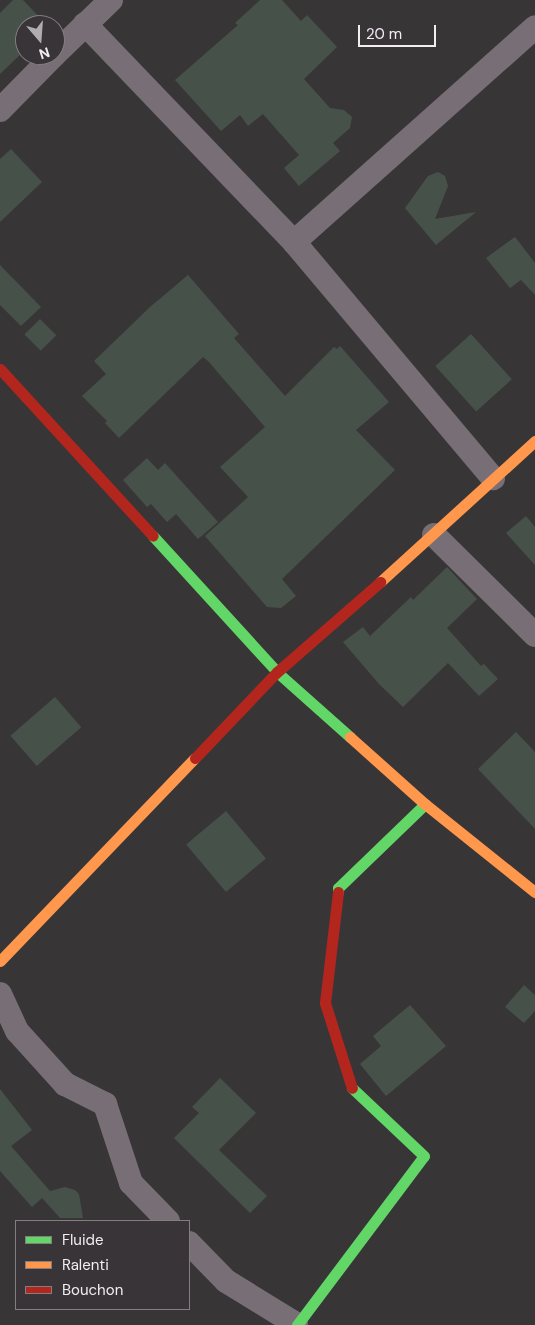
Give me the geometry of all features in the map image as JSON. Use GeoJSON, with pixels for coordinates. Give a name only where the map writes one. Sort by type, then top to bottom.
{"type":"FeatureCollection","features":[{"type":"Feature","properties":{"kind":"main road"},"geometry":{"type":"LineString","coordinates":[[0,369],[277,672],[425,804],[535,892]]}},
{"type":"Feature","properties":{"kind":"main road"},"geometry":{"type":"LineString","coordinates":[[0,961],[277,672],[434,535],[493,478],[535,441]]}},
{"type":"Feature","properties":{"kind":"main road"},"geometry":{"type":"LineString","coordinates":[[296,1325],[424,1156],[350,1086],[325,1002],[338,888],[425,804]]}},
{"type":"Feature","properties":{"kind":"street"},"geometry":{"type":"LineString","coordinates":[[65,45],[111,0]]}},
{"type":"Feature","properties":{"kind":"street"},"geometry":{"type":"LineString","coordinates":[[85,24],[294,242],[493,478]]}},
{"type":"Feature","properties":{"kind":"street"},"geometry":{"type":"LineString","coordinates":[[294,242],[535,27]]}},
{"type":"Feature","properties":{"kind":"street"},"geometry":{"type":"LineString","coordinates":[[0,110],[45,65]]}},
{"type":"Feature","properties":{"kind":"street"},"geometry":{"type":"LineString","coordinates":[[434,535],[535,635]]}},
{"type":"Feature","properties":{"kind":"street"},"geometry":{"type":"LineString","coordinates":[[0,994],[17,1031],[65,1084],[105,1104],[132,1183],[167,1220]]}},
{"type":"Feature","properties":{"kind":"street"},"geometry":{"type":"LineString","coordinates":[[190,1243],[226,1281],[296,1325]]}},
{"type":"Feature","properties":{"kind":"building"},"geometry":{"type":"Polygon","coordinates":[[[13,0],[23,0],[37,15],[15,15],[15,60],[0,74],[0,13],[13,0]]]}},
{"type":"Feature","properties":{"kind":"building"},"geometry":{"type":"Polygon","coordinates":[[[260,0],[282,0],[301,21],[307,15],[337,47],[304,79],[330,108],[344,110],[352,117],[350,128],[333,143],[340,151],[299,186],[284,168],[299,155],[263,114],[248,126],[240,115],[221,131],[175,80],[238,25],[235,23],[260,0]]]}},
{"type":"Feature","properties":{"kind":"building"},"geometry":{"type":"Polygon","coordinates":[[[11,149],[42,182],[0,222],[0,159],[11,149]]]}},
{"type":"Feature","properties":{"kind":"building"},"geometry":{"type":"Polygon","coordinates":[[[438,172],[445,176],[448,186],[435,219],[476,212],[436,245],[405,208],[428,176],[438,172]]]}},
{"type":"Feature","properties":{"kind":"building"},"geometry":{"type":"Polygon","coordinates":[[[515,237],[535,263],[535,295],[521,280],[510,288],[486,258],[515,237]]]}},
{"type":"Feature","properties":{"kind":"building"},"geometry":{"type":"Polygon","coordinates":[[[0,265],[41,307],[21,326],[0,305],[0,265]]]}},
{"type":"Feature","properties":{"kind":"building"},"geometry":{"type":"Polygon","coordinates":[[[188,275],[239,334],[234,338],[285,396],[334,347],[337,349],[340,346],[389,402],[356,430],[395,470],[282,579],[296,596],[281,608],[267,607],[205,536],[248,497],[220,467],[265,427],[208,361],[203,357],[119,438],[105,423],[107,421],[82,396],[106,374],[94,361],[150,307],[188,275]]]}},
{"type":"Feature","properties":{"kind":"building"},"geometry":{"type":"Polygon","coordinates":[[[40,319],[56,335],[41,351],[24,335],[40,319]]]}},
{"type":"Feature","properties":{"kind":"building"},"geometry":{"type":"Polygon","coordinates":[[[471,334],[512,379],[476,411],[435,366],[471,334]]]}},
{"type":"Feature","properties":{"kind":"building"},"geometry":{"type":"Polygon","coordinates":[[[147,458],[158,470],[165,463],[218,522],[198,539],[176,514],[167,522],[151,504],[147,507],[123,480],[147,458]]]}},
{"type":"Feature","properties":{"kind":"building"},"geometry":{"type":"Polygon","coordinates":[[[526,516],[535,527],[535,565],[506,533],[526,516]]]}},
{"type":"Feature","properties":{"kind":"building"},"geometry":{"type":"Polygon","coordinates":[[[447,567],[477,599],[447,628],[481,666],[484,664],[498,679],[479,696],[448,663],[403,707],[379,684],[343,642],[363,627],[370,636],[411,597],[413,600],[447,567]]]}},
{"type":"Feature","properties":{"kind":"building"},"geometry":{"type":"Polygon","coordinates":[[[55,697],[81,727],[37,766],[10,736],[55,697]]]}},
{"type":"Feature","properties":{"kind":"building"},"geometry":{"type":"Polygon","coordinates":[[[516,732],[535,752],[535,829],[478,769],[516,732]]]}},
{"type":"Feature","properties":{"kind":"building"},"geometry":{"type":"Polygon","coordinates":[[[226,811],[266,858],[226,892],[186,844],[226,811]]]}},
{"type":"Feature","properties":{"kind":"building"},"geometry":{"type":"Polygon","coordinates":[[[524,985],[535,995],[535,1011],[524,1023],[505,1007],[524,985]]]}},
{"type":"Feature","properties":{"kind":"building"},"geometry":{"type":"Polygon","coordinates":[[[410,1005],[446,1046],[386,1096],[360,1064],[381,1046],[373,1036],[410,1005]]]}},
{"type":"Feature","properties":{"kind":"building"},"geometry":{"type":"Polygon","coordinates":[[[220,1078],[256,1113],[219,1150],[267,1196],[250,1213],[174,1138],[199,1113],[192,1107],[220,1078]]]}},
{"type":"Feature","properties":{"kind":"building"},"geometry":{"type":"Polygon","coordinates":[[[0,1089],[32,1130],[11,1146],[50,1191],[65,1187],[75,1190],[79,1194],[83,1218],[60,1218],[42,1198],[32,1207],[0,1171],[0,1089]]]}},
{"type":"Feature","properties":{"kind":"traffic: fast"},"geometry":{"type":"LineString","coordinates":[[153,536],[277,672],[350,737]]}},
{"type":"Feature","properties":{"kind":"traffic: fast"},"geometry":{"type":"LineString","coordinates":[[338,892],[338,888],[425,804]]}},
{"type":"Feature","properties":{"kind":"traffic: fast"},"geometry":{"type":"LineString","coordinates":[[297,1325],[424,1156],[352,1088]]}},
{"type":"Feature","properties":{"kind":"traffic: slow"},"geometry":{"type":"LineString","coordinates":[[380,582],[535,441]]}},
{"type":"Feature","properties":{"kind":"traffic: slow"},"geometry":{"type":"LineString","coordinates":[[350,737],[425,804],[535,892]]}},
{"type":"Feature","properties":{"kind":"traffic: slow"},"geometry":{"type":"LineString","coordinates":[[0,961],[195,758]]}},
{"type":"Feature","properties":{"kind":"traffic: jam"},"geometry":{"type":"LineString","coordinates":[[0,369],[153,536]]}},
{"type":"Feature","properties":{"kind":"traffic: jam"},"geometry":{"type":"LineString","coordinates":[[195,758],[277,672],[380,582]]}},
{"type":"Feature","properties":{"kind":"traffic: jam"},"geometry":{"type":"LineString","coordinates":[[338,892],[325,1003],[352,1088]]}}]}
